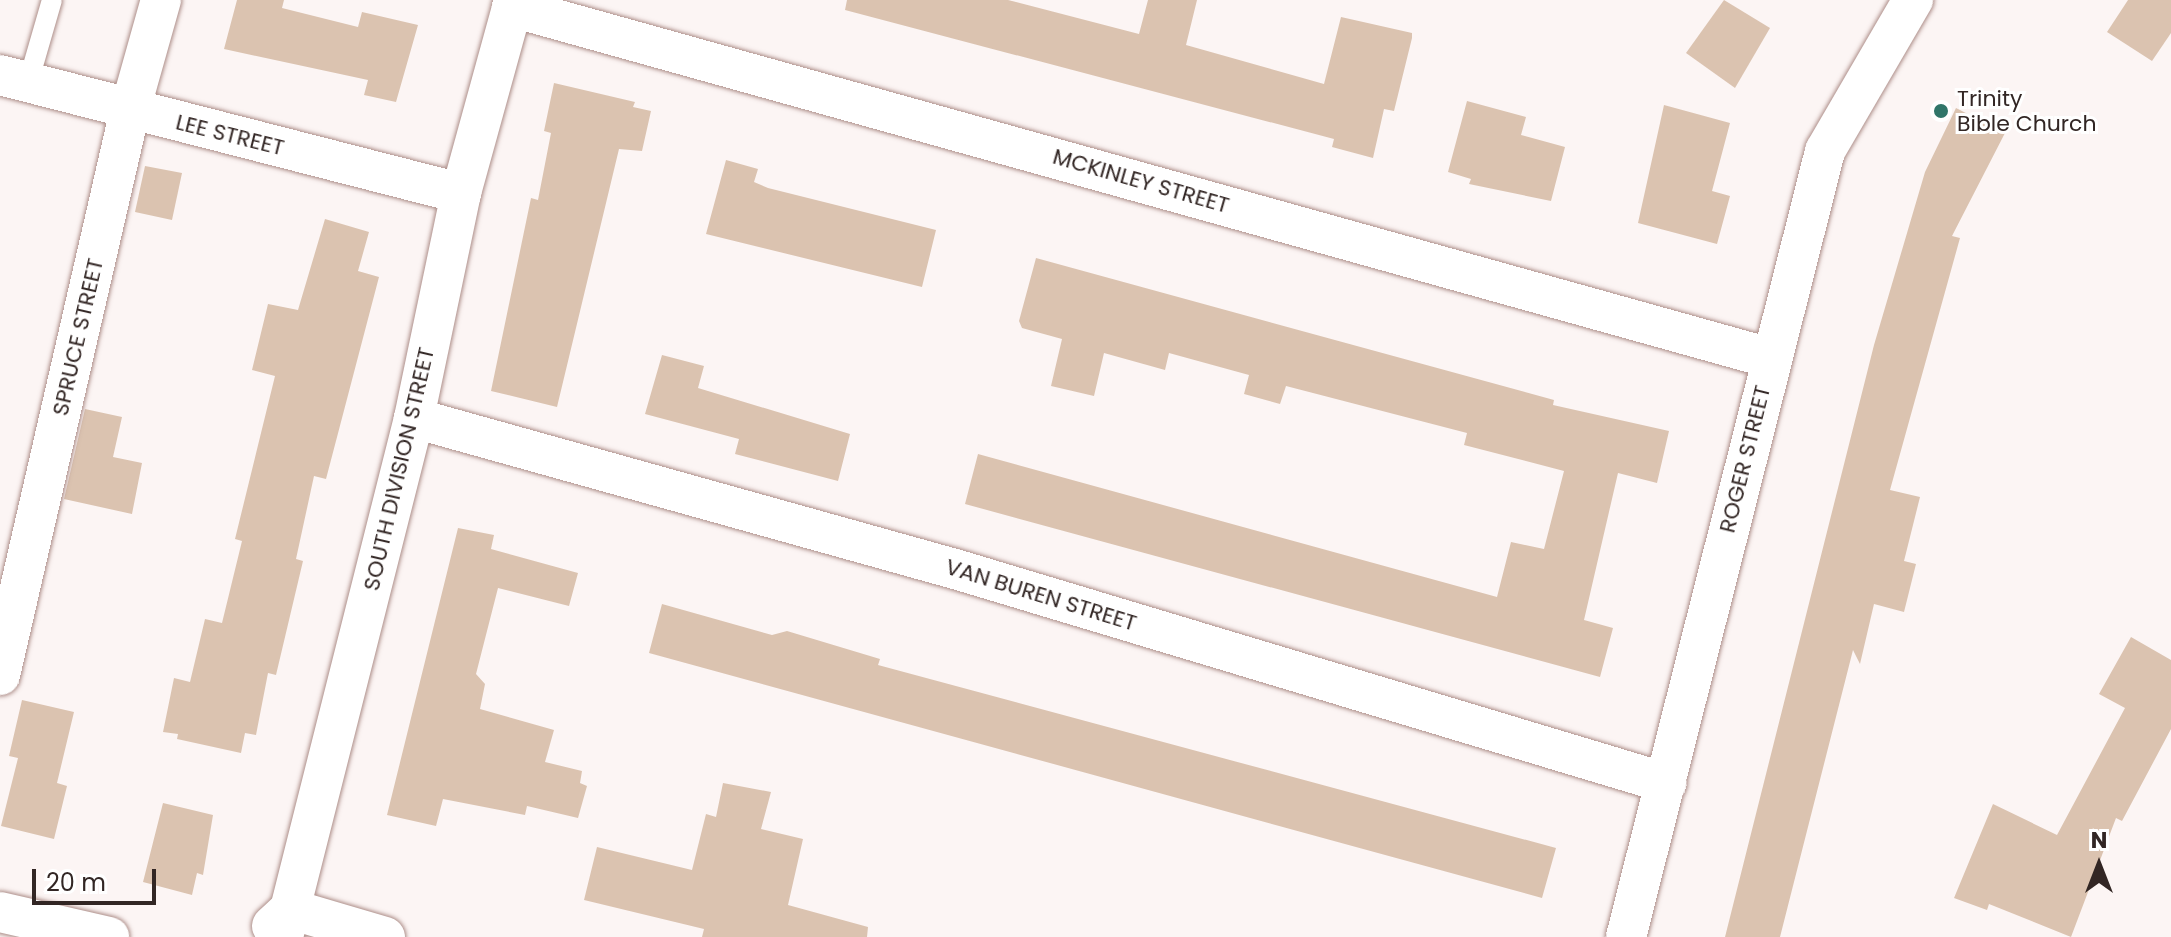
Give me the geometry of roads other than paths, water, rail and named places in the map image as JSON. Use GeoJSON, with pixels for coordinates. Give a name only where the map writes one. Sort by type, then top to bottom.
{"type":"FeatureCollection","features":[{"type":"Feature","properties":{"kind":"street","name":"SPRUCE STREET"},"geometry":{"type":"LineString","coordinates":[[0,675],[130,110],[161,0]]}},
{"type":"Feature","properties":{"kind":"street","name":"ROGER STREET"},"geometry":{"type":"LineString","coordinates":[[1626,937],[1770,358],[1825,151],[1913,0]]}},
{"type":"Feature","properties":{"kind":"street","name":"MCKINLEY STREET"},"geometry":{"type":"LineString","coordinates":[[513,4],[1770,358]]}},
{"type":"Feature","properties":{"kind":"street","name":"SOUTH DIVISION STREET"},"geometry":{"type":"LineString","coordinates":[[286,923],[414,418],[461,193],[513,4]]}},
{"type":"Feature","properties":{"kind":"street","name":"LEE STREET"},"geometry":{"type":"LineString","coordinates":[[14,79],[461,193]]}},
{"type":"Feature","properties":{"kind":"street","name":"VAN BUREN STREET"},"geometry":{"type":"LineString","coordinates":[[414,418],[955,569],[1666,783]]}},
{"type":"Feature","properties":{"kind":"street"},"geometry":{"type":"LineString","coordinates":[[0,912],[109,937]]}},
{"type":"Feature","properties":{"kind":"street"},"geometry":{"type":"LineString","coordinates":[[260,937],[286,923],[385,937]]}},
{"type":"Feature","properties":{"kind":"lane"},"geometry":{"type":"LineString","coordinates":[[14,79],[52,0]]}},
{"type":"Feature","properties":{"kind":"place","name":"Trinity Bible Church"},"geometry":{"type":"Point","coordinates":[1941,111]}}]}
